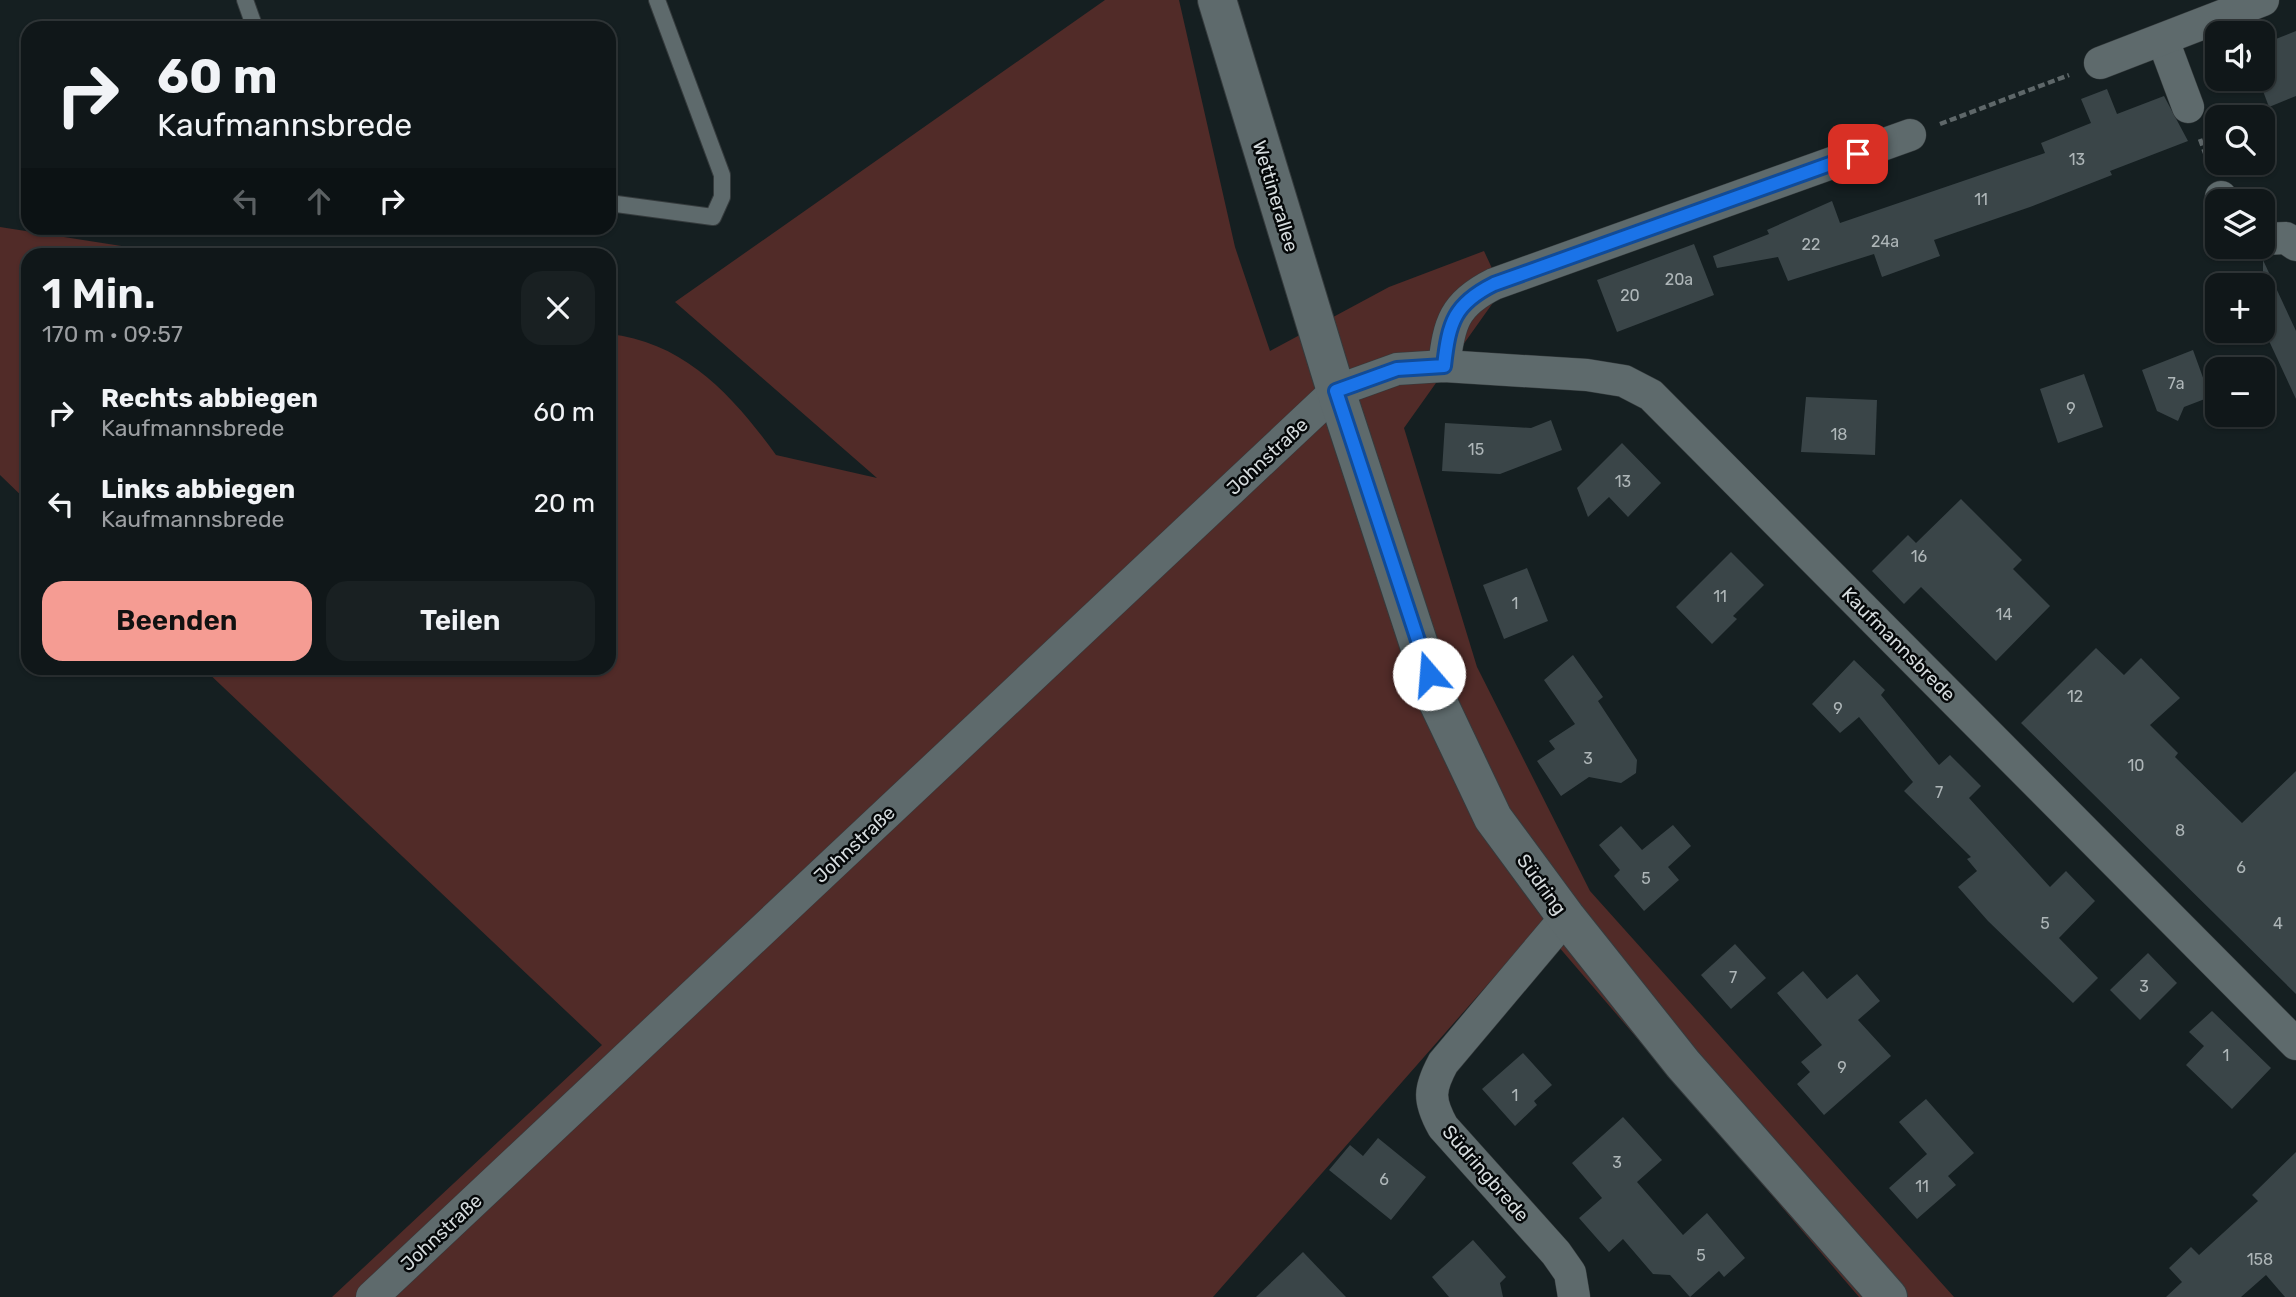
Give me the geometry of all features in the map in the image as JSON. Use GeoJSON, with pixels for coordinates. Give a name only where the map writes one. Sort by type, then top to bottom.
{"type":"FeatureCollection","features":[{"type":"Feature","properties":{"kind":"street","name":"Wettinerallee"},"geometry":{"type":"LineString","coordinates":[[1217,0],[1336,391]]}},
{"type":"Feature","properties":{"kind":"street"},"geometry":{"type":"LineString","coordinates":[[2100,63],[2263,0]]}},
{"type":"Feature","properties":{"kind":"street"},"geometry":{"type":"LineString","coordinates":[[2163,40],[2188,107]]}},
{"type":"Feature","properties":{"kind":"street"},"geometry":{"type":"LineString","coordinates":[[1444,366],[1447,337],[1455,313],[1474,294],[1494,284],[1910,135]]}},
{"type":"Feature","properties":{"kind":"street"},"geometry":{"type":"LineString","coordinates":[[2275,238],[2286,238],[2296,245]]}},
{"type":"Feature","properties":{"kind":"street","name":"Kaufmannsbrede"},"geometry":{"type":"LineString","coordinates":[[1336,391],[1397,369],[1444,366],[1587,375],[1624,381],[1651,395],[2296,1044]]}},
{"type":"Feature","properties":{"kind":"street","name":"Südring"},"geometry":{"type":"LineString","coordinates":[[1336,391],[1437,700],[1493,818],[1566,917],[1683,1064],[1888,1297]]}},
{"type":"Feature","properties":{"kind":"street","name":"Johnstraße"},"geometry":{"type":"LineString","coordinates":[[372,1297],[1336,391]]}},
{"type":"Feature","properties":{"kind":"street","name":"Südringbrede"},"geometry":{"type":"LineString","coordinates":[[1566,917],[1443,1063],[1432,1084],[1433,1109],[1443,1126],[1556,1253],[1570,1273],[1574,1297]]}},
{"type":"Feature","properties":{"kind":"lane"},"geometry":{"type":"LineString","coordinates":[[245,0],[252,21]]}},
{"type":"Feature","properties":{"kind":"lane"},"geometry":{"type":"LineString","coordinates":[[616,204],[713,217],[722,197],[722,175],[657,0]]}},
{"type":"Feature","properties":{"kind":"path"},"geometry":{"type":"LineString","coordinates":[[1910,135],[2100,63]]}},
{"type":"Feature","properties":{"kind":"path"},"geometry":{"type":"LineString","coordinates":[[2188,107],[2218,189]]}},
{"type":"Feature","properties":{"kind":"shaded area"},"geometry":{"type":"Polygon","coordinates":[[[1105,0],[1179,0],[1235,247],[1270,351],[1389,287],[1484,251],[1502,290],[1404,428],[1477,667],[1590,891],[1954,1297],[1859,1297],[1540,925],[1213,1297],[332,1297],[602,1045],[210,675],[616,675],[616,335],[661,348],[705,376],[743,413],[776,455],[877,478],[675,302],[1105,0]]]}},
{"type":"Feature","properties":{"kind":"shaded area"},"geometry":{"type":"Polygon","coordinates":[[[0,227],[21,230],[21,235],[51,235],[134,248],[21,248],[21,495],[0,475],[0,227]]]}},
{"type":"Feature","properties":{"kind":"building"},"geometry":{"type":"Polygon","coordinates":[[[2296,31],[2296,96],[2268,105],[2263,91],[2275,91],[2275,39],[2296,31]]]}},
{"type":"Feature","properties":{"kind":"building"},"geometry":{"type":"Polygon","coordinates":[[[2107,89],[2117,114],[2164,96],[2188,141],[2110,171],[2112,175],[2030,207],[1934,240],[1940,256],[1882,277],[1874,254],[1788,281],[1778,257],[1717,268],[1713,256],[1769,234],[1767,230],[1832,201],[1840,223],[2045,153],[2041,143],[2091,123],[2081,99],[2107,89]]]}},
{"type":"Feature","properties":{"kind":"building"},"geometry":{"type":"Polygon","coordinates":[[[1694,244],[1714,295],[1617,332],[1597,280],[1694,244]]]}},
{"type":"Feature","properties":{"kind":"building"},"geometry":{"type":"Polygon","coordinates":[[[2263,260],[2269,273],[2263,273],[2263,260]]]}},
{"type":"Feature","properties":{"kind":"building"},"geometry":{"type":"Polygon","coordinates":[[[2275,286],[2296,331],[2296,399],[2270,343],[2275,343],[2275,286]]]}},
{"type":"Feature","properties":{"kind":"building"},"geometry":{"type":"Polygon","coordinates":[[[2193,350],[2205,383],[2205,399],[2184,407],[2178,421],[2157,411],[2142,370],[2193,350]]]}},
{"type":"Feature","properties":{"kind":"building"},"geometry":{"type":"Polygon","coordinates":[[[2084,374],[2103,427],[2058,443],[2040,389],[2084,374]]]}},
{"type":"Feature","properties":{"kind":"building"},"geometry":{"type":"Polygon","coordinates":[[[1806,397],[1877,400],[1875,455],[1801,452],[1806,397]]]}},
{"type":"Feature","properties":{"kind":"building"},"geometry":{"type":"Polygon","coordinates":[[[1551,420],[1562,450],[1500,474],[1442,471],[1445,423],[1531,428],[1551,420]]]}},
{"type":"Feature","properties":{"kind":"building"},"geometry":{"type":"Polygon","coordinates":[[[1622,443],[1661,483],[1628,517],[1609,497],[1588,517],[1577,488],[1622,443]]]}},
{"type":"Feature","properties":{"kind":"building"},"geometry":{"type":"Polygon","coordinates":[[[1961,499],[2022,560],[2013,569],[2050,606],[1996,661],[1921,587],[1904,604],[1872,571],[1908,535],[1916,543],[1961,499]]]}},
{"type":"Feature","properties":{"kind":"building"},"geometry":{"type":"Polygon","coordinates":[[[1731,552],[1764,585],[1733,616],[1737,619],[1712,644],[1676,607],[1731,552]]]}},
{"type":"Feature","properties":{"kind":"building"},"geometry":{"type":"Polygon","coordinates":[[[1527,568],[1548,621],[1504,639],[1483,585],[1527,568]]]}},
{"type":"Feature","properties":{"kind":"building"},"geometry":{"type":"Polygon","coordinates":[[[2096,648],[2124,675],[2141,658],[2180,698],[2150,725],[2178,753],[2175,757],[2242,823],[2296,771],[2296,994],[2021,723],[2096,648]]]}},
{"type":"Feature","properties":{"kind":"building"},"geometry":{"type":"Polygon","coordinates":[[[1573,655],[1603,697],[1598,701],[1637,760],[1636,773],[1621,783],[1589,777],[1561,796],[1537,761],[1555,749],[1549,741],[1575,724],[1544,680],[1573,655]]]}},
{"type":"Feature","properties":{"kind":"building"},"geometry":{"type":"Polygon","coordinates":[[[1854,660],[1885,690],[1881,695],[1939,765],[1950,755],[1981,786],[1969,798],[2050,887],[2066,871],[2095,901],[2059,938],[2098,978],[2073,1003],[1988,921],[1958,887],[1977,871],[1967,859],[1971,857],[1904,791],[1913,782],[1859,717],[1840,733],[1812,704],[1854,660]]]}},
{"type":"Feature","properties":{"kind":"building"},"geometry":{"type":"Polygon","coordinates":[[[1673,825],[1691,846],[1668,867],[1679,880],[1644,911],[1614,876],[1620,870],[1599,845],[1621,826],[1642,850],[1673,825]]]}},
{"type":"Feature","properties":{"kind":"building"},"geometry":{"type":"Polygon","coordinates":[[[1735,944],[1766,978],[1731,1009],[1701,975],[1735,944]]]}},
{"type":"Feature","properties":{"kind":"building"},"geometry":{"type":"Polygon","coordinates":[[[2148,953],[2177,983],[2140,1020],[2110,990],[2148,953]]]}},
{"type":"Feature","properties":{"kind":"building"},"geometry":{"type":"Polygon","coordinates":[[[1803,971],[1827,999],[1857,974],[1880,1001],[1858,1020],[1891,1056],[1824,1115],[1797,1084],[1810,1072],[1801,1062],[1822,1045],[1777,993],[1803,971]]]}},
{"type":"Feature","properties":{"kind":"building"},"geometry":{"type":"Polygon","coordinates":[[[2212,1011],[2271,1068],[2232,1109],[2186,1065],[2204,1046],[2189,1032],[2212,1011]]]}},
{"type":"Feature","properties":{"kind":"building"},"geometry":{"type":"Polygon","coordinates":[[[1523,1053],[1552,1085],[1534,1101],[1537,1105],[1515,1126],[1482,1089],[1523,1053]]]}},
{"type":"Feature","properties":{"kind":"building"},"geometry":{"type":"Polygon","coordinates":[[[1926,1099],[1974,1153],[1948,1176],[1956,1185],[1917,1219],[1889,1188],[1927,1154],[1899,1122],[1926,1099]]]}},
{"type":"Feature","properties":{"kind":"building"},"geometry":{"type":"Polygon","coordinates":[[[1623,1117],[1662,1160],[1637,1182],[1683,1235],[1707,1213],[1745,1258],[1724,1277],[1719,1271],[1690,1297],[1670,1275],[1653,1274],[1623,1239],[1609,1252],[1579,1218],[1602,1198],[1572,1163],[1623,1117]]]}},
{"type":"Feature","properties":{"kind":"building"},"geometry":{"type":"Polygon","coordinates":[[[1378,1138],[1426,1177],[1391,1220],[1329,1170],[1350,1145],[1363,1156],[1378,1138]]]}},
{"type":"Feature","properties":{"kind":"building"},"geometry":{"type":"Polygon","coordinates":[[[2296,1152],[2296,1297],[2285,1297],[2266,1275],[2241,1297],[2166,1297],[2182,1282],[2169,1268],[2191,1247],[2199,1255],[2258,1201],[2252,1195],[2296,1152]]]}},
{"type":"Feature","properties":{"kind":"building"},"geometry":{"type":"Polygon","coordinates":[[[1473,1240],[1506,1277],[1500,1283],[1503,1297],[1449,1297],[1432,1277],[1473,1240]]]}},
{"type":"Feature","properties":{"kind":"building"},"geometry":{"type":"Polygon","coordinates":[[[1303,1252],[1346,1297],[1256,1297],[1303,1252]]]}},
{"type":"Feature","properties":{"kind":"route"},"geometry":{"type":"LineString","coordinates":[[1429,674],[1336,391],[1397,369],[1444,366],[1447,337],[1455,313],[1474,294],[1494,284],[1858,154]]}}]}
